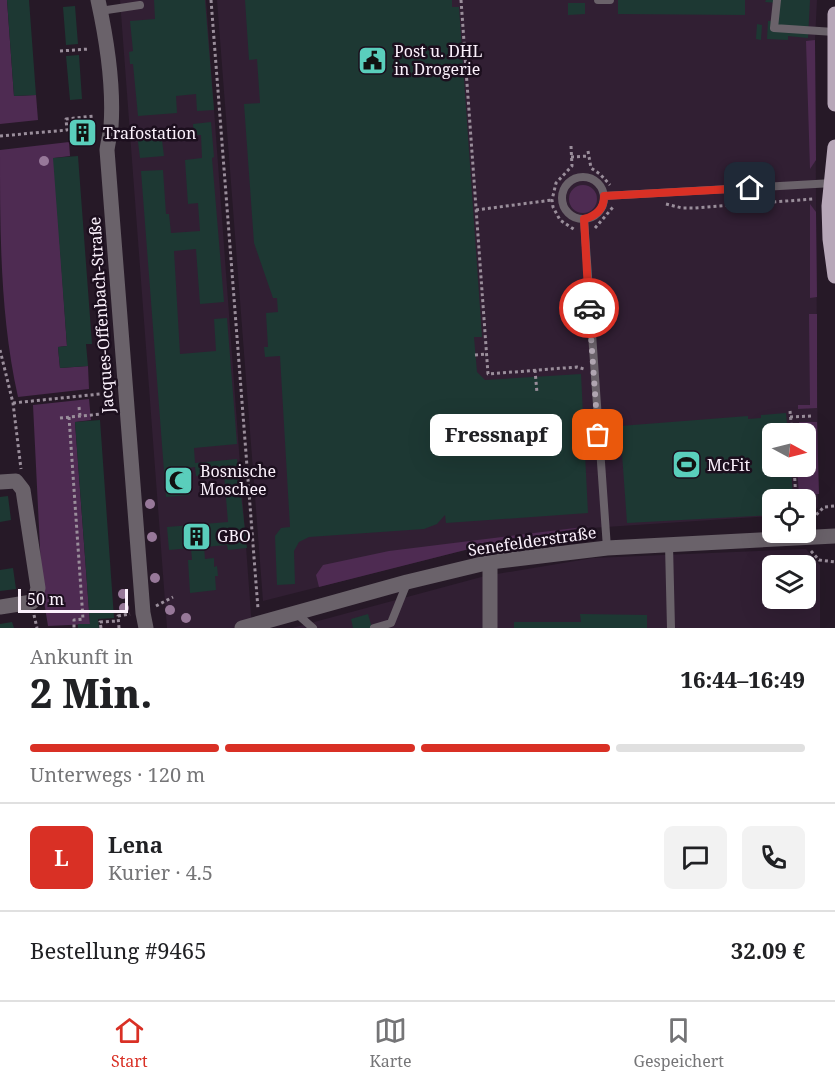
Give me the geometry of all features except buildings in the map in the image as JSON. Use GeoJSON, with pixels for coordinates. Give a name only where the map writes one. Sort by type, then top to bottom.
{"type":"FeatureCollection","features":[{"type":"Feature","properties":{"kind":"main road"},"geometry":{"type":"LineString","coordinates":[[835,14],[835,104]]}},
{"type":"Feature","properties":{"kind":"main road"},"geometry":{"type":"LineString","coordinates":[[835,147],[829,230],[835,276]]}},
{"type":"Feature","properties":{"kind":"street","name":"Jacques-Offenbach-Straße"},"geometry":{"type":"LineString","coordinates":[[99,5],[108,51],[111,128],[107,150],[142,602],[146,628]]}},
{"type":"Feature","properties":{"kind":"street"},"geometry":{"type":"LineString","coordinates":[[0,482],[16,481],[23,490],[38,588],[37,595],[32,602],[0,607]]}},
{"type":"Feature","properties":{"kind":"street","name":"Senefelderstraße"},"geometry":{"type":"LineString","coordinates":[[250,626],[407,582],[490,562],[607,548],[835,536]]}},
{"type":"Feature","properties":{"kind":"street"},"geometry":{"type":"LineString","coordinates":[[490,562],[490,628]]}},
{"type":"Feature","properties":{"kind":"lane"},"geometry":{"type":"LineString","coordinates":[[598,0],[610,0]]}},
{"type":"Feature","properties":{"kind":"lane"},"geometry":{"type":"LineString","coordinates":[[777,0],[774,28],[834,32]]}},
{"type":"Feature","properties":{"kind":"lane"},"geometry":{"type":"LineString","coordinates":[[99,5],[140,5]]}},
{"type":"Feature","properties":{"kind":"lane"},"geometry":{"type":"LineString","coordinates":[[581,177],[592,179],[601,187],[604,196],[601,208],[596,214],[584,219],[573,216],[564,207],[563,194],[568,183],[581,177]]}},
{"type":"Feature","properties":{"kind":"lane"},"geometry":{"type":"LineString","coordinates":[[604,196],[833,183]]}},
{"type":"Feature","properties":{"kind":"lane"},"geometry":{"type":"LineString","coordinates":[[584,219],[607,548]]}},
{"type":"Feature","properties":{"kind":"lane"},"geometry":{"type":"LineString","coordinates":[[669,544],[671,628]]}},
{"type":"Feature","properties":{"kind":"lane"},"geometry":{"type":"LineString","coordinates":[[374,628],[391,623],[407,582]]}},
{"type":"Feature","properties":{"kind":"lane"},"geometry":{"type":"LineString","coordinates":[[297,614],[313,628]]}},
{"type":"Feature","properties":{"kind":"path"},"geometry":{"type":"LineString","coordinates":[[211,0],[255,585],[250,626]]}},
{"type":"Feature","properties":{"kind":"path"},"geometry":{"type":"LineString","coordinates":[[461,0],[488,374],[577,367],[585,371]]}},
{"type":"Feature","properties":{"kind":"path"},"geometry":{"type":"LineString","coordinates":[[60,51],[89,49]]}},
{"type":"Feature","properties":{"kind":"path"},"geometry":{"type":"LineString","coordinates":[[0,136],[67,130],[66,119],[94,116]]}},
{"type":"Feature","properties":{"kind":"path"},"geometry":{"type":"LineString","coordinates":[[571,146],[572,166],[556,183],[552,200],[560,220],[575,229],[577,238]]}},
{"type":"Feature","properties":{"kind":"path"},"geometry":{"type":"LineString","coordinates":[[588,151],[591,168],[614,186]]}},
{"type":"Feature","properties":{"kind":"path"},"geometry":{"type":"LineString","coordinates":[[571,157],[589,156]]}},
{"type":"Feature","properties":{"kind":"path"},"geometry":{"type":"LineString","coordinates":[[661,204],[694,208],[813,199]]}},
{"type":"Feature","properties":{"kind":"path"},"geometry":{"type":"LineString","coordinates":[[476,210],[552,200]]}},
{"type":"Feature","properties":{"kind":"path"},"geometry":{"type":"LineString","coordinates":[[594,233],[614,206]]}},
{"type":"Feature","properties":{"kind":"path"},"geometry":{"type":"LineString","coordinates":[[0,350],[13,403],[23,490]]}},
{"type":"Feature","properties":{"kind":"path"},"geometry":{"type":"LineString","coordinates":[[476,355],[486,354]]}},
{"type":"Feature","properties":{"kind":"path"},"geometry":{"type":"LineString","coordinates":[[535,370],[537,393]]}},
{"type":"Feature","properties":{"kind":"path"},"geometry":{"type":"LineString","coordinates":[[13,403],[100,394]]}},
{"type":"Feature","properties":{"kind":"path"},"geometry":{"type":"LineString","coordinates":[[79,407],[80,416]]}},
{"type":"Feature","properties":{"kind":"path"},"geometry":{"type":"LineString","coordinates":[[790,411],[791,423]]}},
{"type":"Feature","properties":{"kind":"path"},"geometry":{"type":"LineString","coordinates":[[60,418],[102,414]]}},
{"type":"Feature","properties":{"kind":"path"},"geometry":{"type":"LineString","coordinates":[[790,417],[811,416]]}},
{"type":"Feature","properties":{"kind":"path"},"geometry":{"type":"LineString","coordinates":[[69,417],[84,619],[74,620],[74,628]]}},
{"type":"Feature","properties":{"kind":"path"},"geometry":{"type":"LineString","coordinates":[[816,515],[824,507],[835,506]]}},
{"type":"Feature","properties":{"kind":"path"},"geometry":{"type":"LineString","coordinates":[[158,605],[173,597]]}},
{"type":"Feature","properties":{"kind":"path"},"geometry":{"type":"LineString","coordinates":[[119,628],[118,616],[134,614]]}},
{"type":"Feature","properties":{"kind":"path"},"geometry":{"type":"LineString","coordinates":[[101,628],[100,622],[118,621]]}},
{"type":"Feature","properties":{"kind":"shaded area"},"geometry":{"type":"Polygon","coordinates":[[[0,0],[7,0],[14,96],[36,95],[38,120],[0,124],[0,0]]]}},
{"type":"Feature","properties":{"kind":"shaded area"},"geometry":{"type":"Polygon","coordinates":[[[120,0],[206,0],[252,628],[167,628],[120,0]]]}},
{"type":"Feature","properties":{"kind":"shaded area"},"geometry":{"type":"Polygon","coordinates":[[[217,0],[817,0],[815,40],[818,507],[816,509],[816,489],[762,489],[762,517],[591,528],[550,533],[473,548],[263,601],[217,0]]]}},
{"type":"Feature","properties":{"kind":"shaded area"},"geometry":{"type":"Polygon","coordinates":[[[815,40],[816,160],[810,169],[806,41],[815,40]]]}},
{"type":"Feature","properties":{"kind":"shaded area"},"geometry":{"type":"Polygon","coordinates":[[[69,142],[70,156],[54,158],[67,346],[58,347],[60,368],[88,366],[89,389],[18,397],[4,305],[0,150],[69,142]]]}},
{"type":"Feature","properties":{"kind":"shaded area"},"geometry":{"type":"Polygon","coordinates":[[[583,185],[593,189],[597,199],[593,209],[583,213],[573,209],[569,199],[573,189],[583,185]]]}},
{"type":"Feature","properties":{"kind":"shaded area"},"geometry":{"type":"Polygon","coordinates":[[[810,204],[816,212],[817,297],[810,298],[810,204]]]}},
{"type":"Feature","properties":{"kind":"shaded area"},"geometry":{"type":"Polygon","coordinates":[[[809,314],[817,314],[817,408],[798,409],[798,405],[810,405],[809,314]]]}},
{"type":"Feature","properties":{"kind":"shaded area"},"geometry":{"type":"Polygon","coordinates":[[[89,399],[91,420],[75,422],[90,624],[48,626],[42,589],[33,405],[89,399]]]}},
{"type":"Feature","properties":{"kind":"shaded area"},"geometry":{"type":"Polygon","coordinates":[[[817,422],[819,494],[816,494],[816,489],[799,489],[798,477],[816,477],[816,423],[799,423],[817,422]]]}},
{"type":"Feature","properties":{"kind":"shaded area"},"geometry":{"type":"Polygon","coordinates":[[[591,526],[473,548],[319,587],[316,575],[323,565],[389,551],[591,526]]]}},
{"type":"Feature","properties":{"kind":"shaded area"},"geometry":{"type":"Polygon","coordinates":[[[806,549],[811,555],[762,555],[762,609],[816,609],[816,560],[820,565],[820,628],[292,628],[485,576],[593,558],[806,549]]]}},
{"type":"Feature","properties":{"kind":"way so far"},"geometry":{"type":"LineString","coordinates":[[589,308],[598,435]]}},
{"type":"Feature","properties":{"kind":"place","name":"Post u. DHL in Drogerie"},"geometry":{"type":"Point","coordinates":[373,60]}},
{"type":"Feature","properties":{"kind":"place","name":"Trafostation"},"geometry":{"type":"Point","coordinates":[82,133]}},
{"type":"Feature","properties":{"kind":"place","name":"Fressnapf"},"geometry":{"type":"Point","coordinates":[598,435]}},
{"type":"Feature","properties":{"kind":"place","name":"McFit"},"geometry":{"type":"Point","coordinates":[686,465]}},
{"type":"Feature","properties":{"kind":"place","name":"Bosnische Moschee"},"geometry":{"type":"Point","coordinates":[179,480]}},
{"type":"Feature","properties":{"kind":"place","name":"GBO"},"geometry":{"type":"Point","coordinates":[196,536]}},
{"type":"Feature","properties":{"kind":"route"},"geometry":{"type":"LineString","coordinates":[[589,308],[584,219],[596,214],[601,208],[604,196],[750,188]]}}]}
